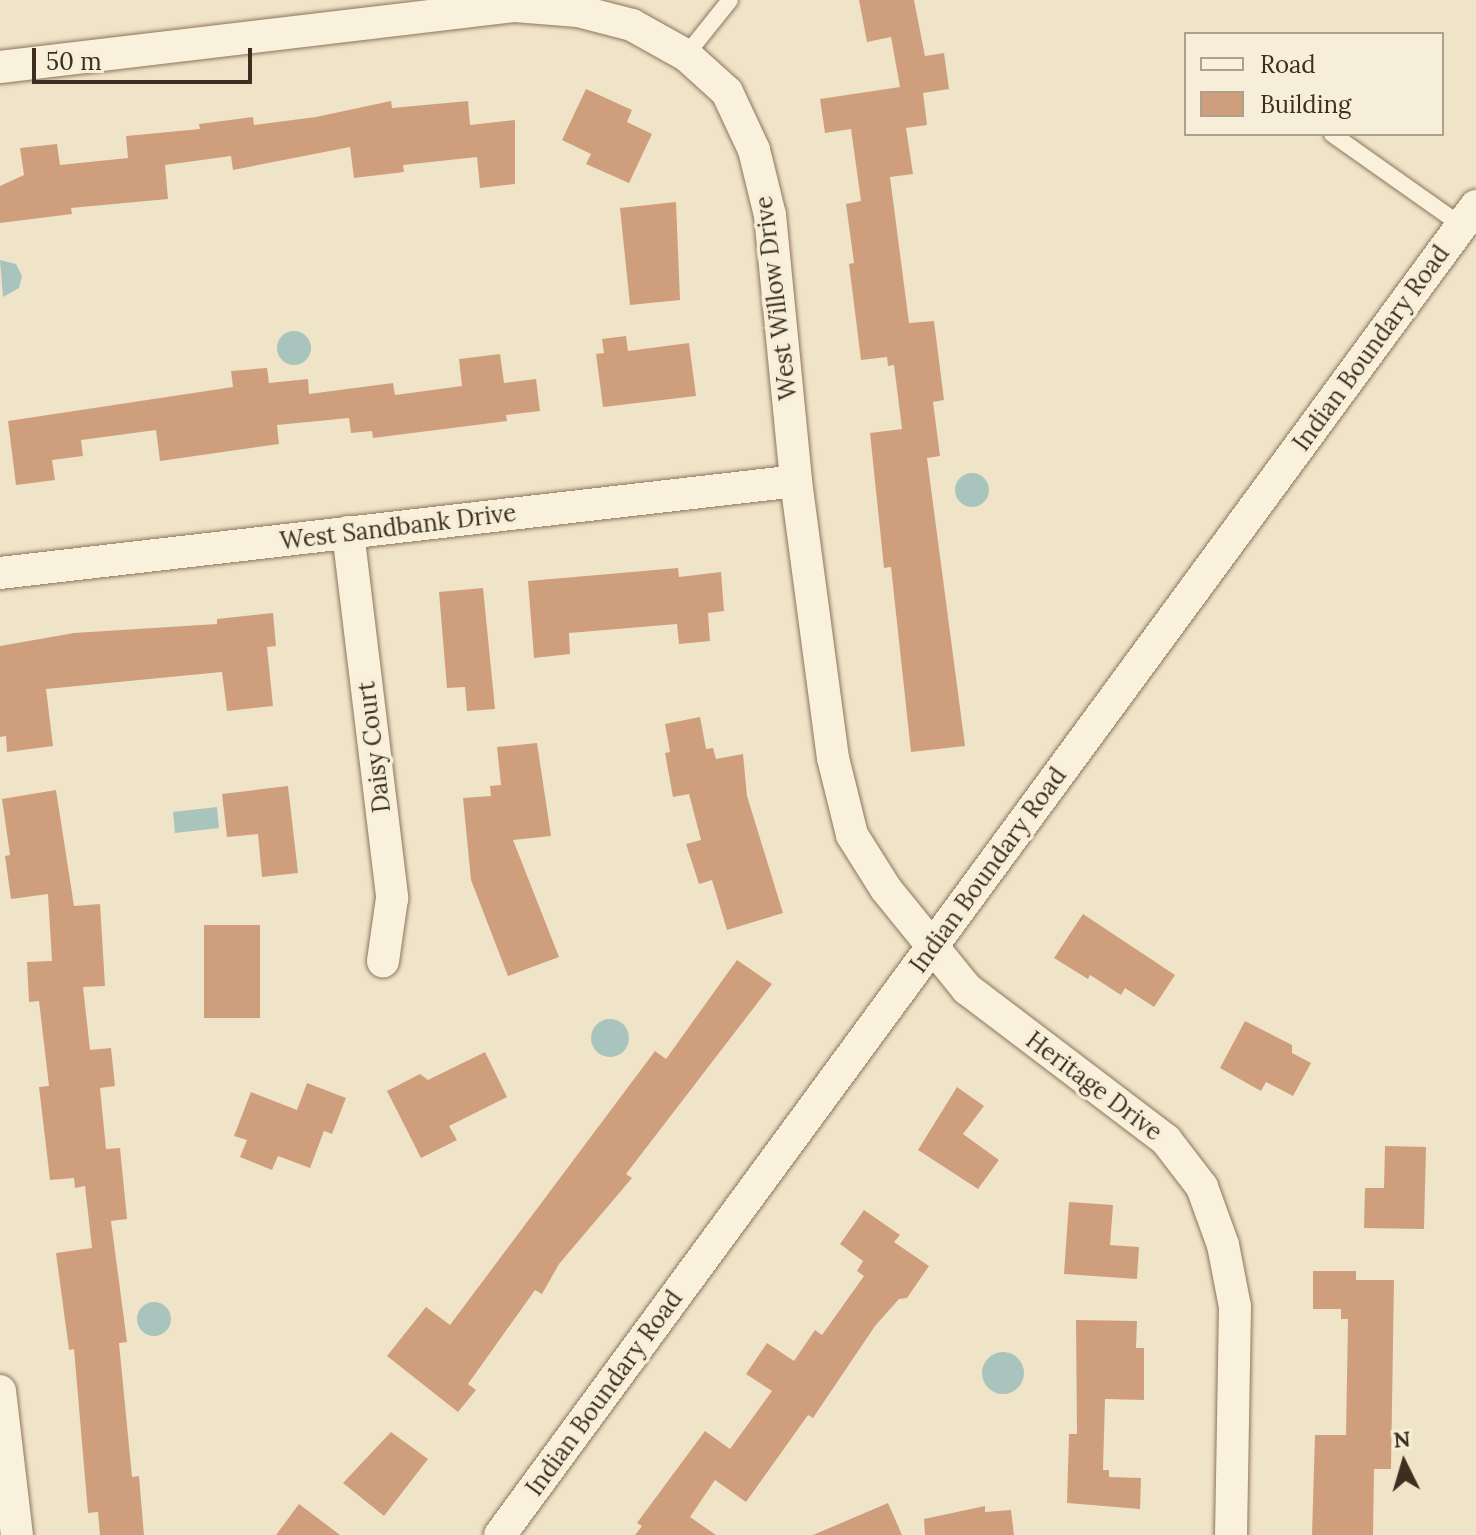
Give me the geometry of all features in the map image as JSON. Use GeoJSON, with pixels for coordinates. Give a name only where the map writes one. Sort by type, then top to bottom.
{"type":"FeatureCollection","features":[{"type":"Feature","properties":{"kind":"street","name":"West Willow Drive"},"geometry":{"type":"LineString","coordinates":[[0,67],[515,6],[578,11],[632,25],[686,55],[727,92],[754,150],[770,215],[796,481],[833,758],[852,835],[931,949]]}},
{"type":"Feature","properties":{"kind":"street","name":"Indian Boundary Road"},"geometry":{"type":"LineString","coordinates":[[500,1535],[1469,216]]}},
{"type":"Feature","properties":{"kind":"street","name":"West Sandbank Drive"},"geometry":{"type":"LineString","coordinates":[[0,573],[796,481]]}},
{"type":"Feature","properties":{"kind":"street","name":"Daisy Court"},"geometry":{"type":"LineString","coordinates":[[348,532],[392,898],[383,961]]}},
{"type":"Feature","properties":{"kind":"street","name":"Heritage Drive"},"geometry":{"type":"LineString","coordinates":[[931,949],[970,993],[1166,1140],[1202,1187],[1223,1245],[1235,1307],[1231,1535]]}},
{"type":"Feature","properties":{"kind":"street"},"geometry":{"type":"LineString","coordinates":[[0,1391],[17,1535]]}},
{"type":"Feature","properties":{"kind":"lane"},"geometry":{"type":"LineString","coordinates":[[686,55],[730,0]]}},
{"type":"Feature","properties":{"kind":"lane"},"geometry":{"type":"LineString","coordinates":[[1335,136],[1469,216]]}},
{"type":"Feature","properties":{"kind":"water"},"geometry":{"type":"Polygon","coordinates":[[[0,260],[16,264],[22,276],[19,288],[3,297],[0,260]]]}},
{"type":"Feature","properties":{"kind":"water"},"geometry":{"type":"Polygon","coordinates":[[[294,331],[306,336],[311,348],[306,360],[294,365],[282,360],[277,348],[282,336],[294,331]]]}},
{"type":"Feature","properties":{"kind":"water"},"geometry":{"type":"Polygon","coordinates":[[[972,473],[984,478],[989,490],[984,502],[972,507],[960,502],[955,490],[960,478],[972,473]]]}},
{"type":"Feature","properties":{"kind":"water"},"geometry":{"type":"Polygon","coordinates":[[[217,807],[219,828],[175,833],[173,812],[217,807]]]}},
{"type":"Feature","properties":{"kind":"water"},"geometry":{"type":"Polygon","coordinates":[[[610,1019],[623,1025],[629,1038],[623,1051],[610,1057],[597,1051],[591,1038],[597,1025],[610,1019]]]}},
{"type":"Feature","properties":{"kind":"water"},"geometry":{"type":"Polygon","coordinates":[[[154,1302],[166,1307],[171,1319],[166,1331],[154,1336],[142,1331],[137,1319],[142,1307],[154,1302]]]}},
{"type":"Feature","properties":{"kind":"water"},"geometry":{"type":"Polygon","coordinates":[[[1003,1352],[1018,1358],[1024,1373],[1018,1388],[1003,1394],[988,1388],[982,1373],[988,1358],[1003,1352]]]}},
{"type":"Feature","properties":{"kind":"building"},"geometry":{"type":"Polygon","coordinates":[[[859,0],[914,0],[925,56],[944,53],[949,89],[923,93],[927,125],[906,128],[913,174],[890,177],[909,323],[934,321],[944,400],[933,402],[940,456],[927,458],[965,746],[911,752],[891,567],[884,568],[870,433],[902,429],[894,365],[888,366],[887,357],[861,360],[849,264],[854,263],[846,204],[861,201],[851,129],[825,133],[820,99],[900,87],[891,37],[867,42],[859,0]]]}},
{"type":"Feature","properties":{"kind":"building"},"geometry":{"type":"Polygon","coordinates":[[[586,89],[632,110],[627,122],[652,134],[629,183],[586,164],[591,154],[562,140],[586,89]]]}},
{"type":"Feature","properties":{"kind":"building"},"geometry":{"type":"Polygon","coordinates":[[[391,101],[392,108],[468,101],[470,125],[515,120],[515,184],[480,188],[477,157],[403,165],[404,172],[354,178],[350,147],[233,170],[231,156],[165,165],[168,199],[71,208],[72,214],[0,223],[0,186],[24,175],[20,148],[57,144],[60,165],[128,158],[126,136],[200,129],[199,124],[253,117],[254,125],[316,117],[391,101]]]}},
{"type":"Feature","properties":{"kind":"building"},"geometry":{"type":"Polygon","coordinates":[[[676,202],[680,300],[630,305],[620,208],[676,202]]]}},
{"type":"Feature","properties":{"kind":"building"},"geometry":{"type":"Polygon","coordinates":[[[626,336],[628,351],[689,343],[696,396],[603,407],[596,354],[604,353],[602,339],[626,336]]]}},
{"type":"Feature","properties":{"kind":"building"},"geometry":{"type":"Polygon","coordinates":[[[500,354],[504,383],[536,379],[540,411],[506,415],[507,421],[373,438],[372,431],[351,433],[349,418],[277,425],[279,444],[160,461],[156,430],[81,440],[83,456],[52,460],[55,480],[16,485],[8,421],[233,387],[231,371],[267,368],[269,383],[308,379],[309,394],[393,383],[395,395],[462,386],[459,359],[500,354]]]}},
{"type":"Feature","properties":{"kind":"building"},"geometry":{"type":"Polygon","coordinates":[[[678,568],[679,577],[721,572],[724,611],[708,613],[710,641],[679,644],[677,624],[569,633],[570,654],[534,658],[528,581],[678,568]]]}},
{"type":"Feature","properties":{"kind":"building"},"geometry":{"type":"Polygon","coordinates":[[[483,588],[495,709],[467,711],[465,687],[447,688],[439,592],[483,588]]]}},
{"type":"Feature","properties":{"kind":"building"},"geometry":{"type":"Polygon","coordinates":[[[273,613],[276,646],[267,647],[273,706],[227,711],[222,672],[46,689],[53,746],[7,752],[6,736],[0,737],[0,646],[74,633],[217,624],[217,619],[273,613]]]}},
{"type":"Feature","properties":{"kind":"building"},"geometry":{"type":"Polygon","coordinates":[[[700,717],[706,749],[713,748],[716,759],[743,754],[747,796],[783,913],[727,930],[712,880],[699,884],[686,844],[701,840],[689,794],[673,797],[665,753],[670,752],[665,724],[700,717]]]}},
{"type":"Feature","properties":{"kind":"building"},"geometry":{"type":"Polygon","coordinates":[[[537,743],[551,836],[513,840],[559,957],[508,976],[471,880],[463,798],[491,796],[490,786],[501,785],[497,747],[537,743]]]}},
{"type":"Feature","properties":{"kind":"building"},"geometry":{"type":"Polygon","coordinates":[[[288,786],[298,873],[262,877],[258,834],[227,837],[222,794],[288,786]]]}},
{"type":"Feature","properties":{"kind":"building"},"geometry":{"type":"Polygon","coordinates":[[[56,790],[74,906],[100,904],[105,986],[83,987],[90,1050],[111,1048],[115,1086],[100,1088],[106,1149],[120,1148],[127,1219],[111,1221],[127,1342],[119,1343],[132,1477],[139,1476],[144,1535],[100,1535],[98,1512],[88,1513],[74,1349],[69,1350],[56,1253],[92,1248],[85,1186],[75,1188],[74,1178],[50,1180],[39,1087],[49,1086],[39,1001],[29,1002],[27,962],[52,961],[48,894],[11,899],[5,856],[10,855],[2,799],[56,790]]]}},
{"type":"Feature","properties":{"kind":"building"},"geometry":{"type":"Polygon","coordinates":[[[1083,914],[1175,975],[1154,1007],[1125,988],[1121,995],[1090,975],[1088,979],[1054,958],[1083,914]]]}},
{"type":"Feature","properties":{"kind":"building"},"geometry":{"type":"Polygon","coordinates":[[[204,925],[260,925],[260,1018],[204,1018],[204,925]]]}},
{"type":"Feature","properties":{"kind":"building"},"geometry":{"type":"Polygon","coordinates":[[[737,960],[772,984],[626,1174],[632,1178],[559,1264],[542,1294],[535,1290],[468,1384],[476,1390],[458,1412],[387,1356],[426,1307],[450,1325],[655,1051],[666,1059],[737,960]]]}},
{"type":"Feature","properties":{"kind":"building"},"geometry":{"type":"Polygon","coordinates":[[[1245,1021],[1292,1045],[1292,1053],[1311,1063],[1293,1096],[1266,1082],[1261,1091],[1220,1068],[1245,1021]]]}},
{"type":"Feature","properties":{"kind":"building"},"geometry":{"type":"Polygon","coordinates":[[[485,1052],[507,1097],[449,1126],[457,1140],[421,1158],[387,1091],[420,1074],[428,1080],[485,1052]]]}},
{"type":"Feature","properties":{"kind":"building"},"geometry":{"type":"Polygon","coordinates":[[[307,1083],[346,1098],[332,1134],[324,1131],[310,1168],[278,1156],[272,1170],[240,1157],[247,1140],[234,1136],[251,1092],[297,1110],[307,1083]]]}},
{"type":"Feature","properties":{"kind":"building"},"geometry":{"type":"Polygon","coordinates":[[[957,1087],[984,1106],[963,1134],[999,1160],[978,1189],[918,1150],[957,1087]]]}},
{"type":"Feature","properties":{"kind":"building"},"geometry":{"type":"Polygon","coordinates":[[[1385,1146],[1426,1147],[1424,1229],[1364,1228],[1365,1188],[1384,1188],[1385,1146]]]}},
{"type":"Feature","properties":{"kind":"building"},"geometry":{"type":"Polygon","coordinates":[[[1069,1202],[1113,1205],[1110,1245],[1139,1247],[1137,1279],[1064,1274],[1069,1202]]]}},
{"type":"Feature","properties":{"kind":"building"},"geometry":{"type":"Polygon","coordinates":[[[864,1210],[900,1235],[894,1242],[929,1266],[907,1298],[899,1299],[875,1326],[813,1418],[808,1415],[746,1502],[715,1480],[690,1517],[716,1535],[635,1535],[642,1526],[637,1523],[705,1431],[730,1449],[772,1391],[746,1374],[767,1343],[794,1361],[815,1330],[822,1335],[864,1276],[857,1271],[863,1261],[840,1244],[864,1210]]]}},
{"type":"Feature","properties":{"kind":"building"},"geometry":{"type":"Polygon","coordinates":[[[1313,1271],[1356,1271],[1356,1280],[1394,1280],[1391,1469],[1374,1469],[1373,1535],[1312,1535],[1315,1435],[1346,1435],[1348,1319],[1341,1319],[1341,1309],[1313,1309],[1313,1271]]]}},
{"type":"Feature","properties":{"kind":"building"},"geometry":{"type":"Polygon","coordinates":[[[1076,1320],[1137,1321],[1136,1348],[1144,1348],[1144,1400],[1105,1399],[1103,1470],[1109,1470],[1109,1477],[1141,1478],[1140,1509],[1067,1503],[1069,1434],[1077,1434],[1076,1320]]]}},
{"type":"Feature","properties":{"kind":"building"},"geometry":{"type":"Polygon","coordinates":[[[391,1432],[428,1459],[384,1516],[343,1483],[391,1432]]]}},
{"type":"Feature","properties":{"kind":"building"},"geometry":{"type":"Polygon","coordinates":[[[888,1503],[902,1535],[813,1535],[888,1503]]]}},
{"type":"Feature","properties":{"kind":"building"},"geometry":{"type":"Polygon","coordinates":[[[299,1504],[340,1535],[276,1535],[299,1504]]]}},
{"type":"Feature","properties":{"kind":"building"},"geometry":{"type":"Polygon","coordinates":[[[985,1506],[985,1512],[1011,1510],[1014,1535],[925,1535],[924,1519],[985,1506]]]}}]}
